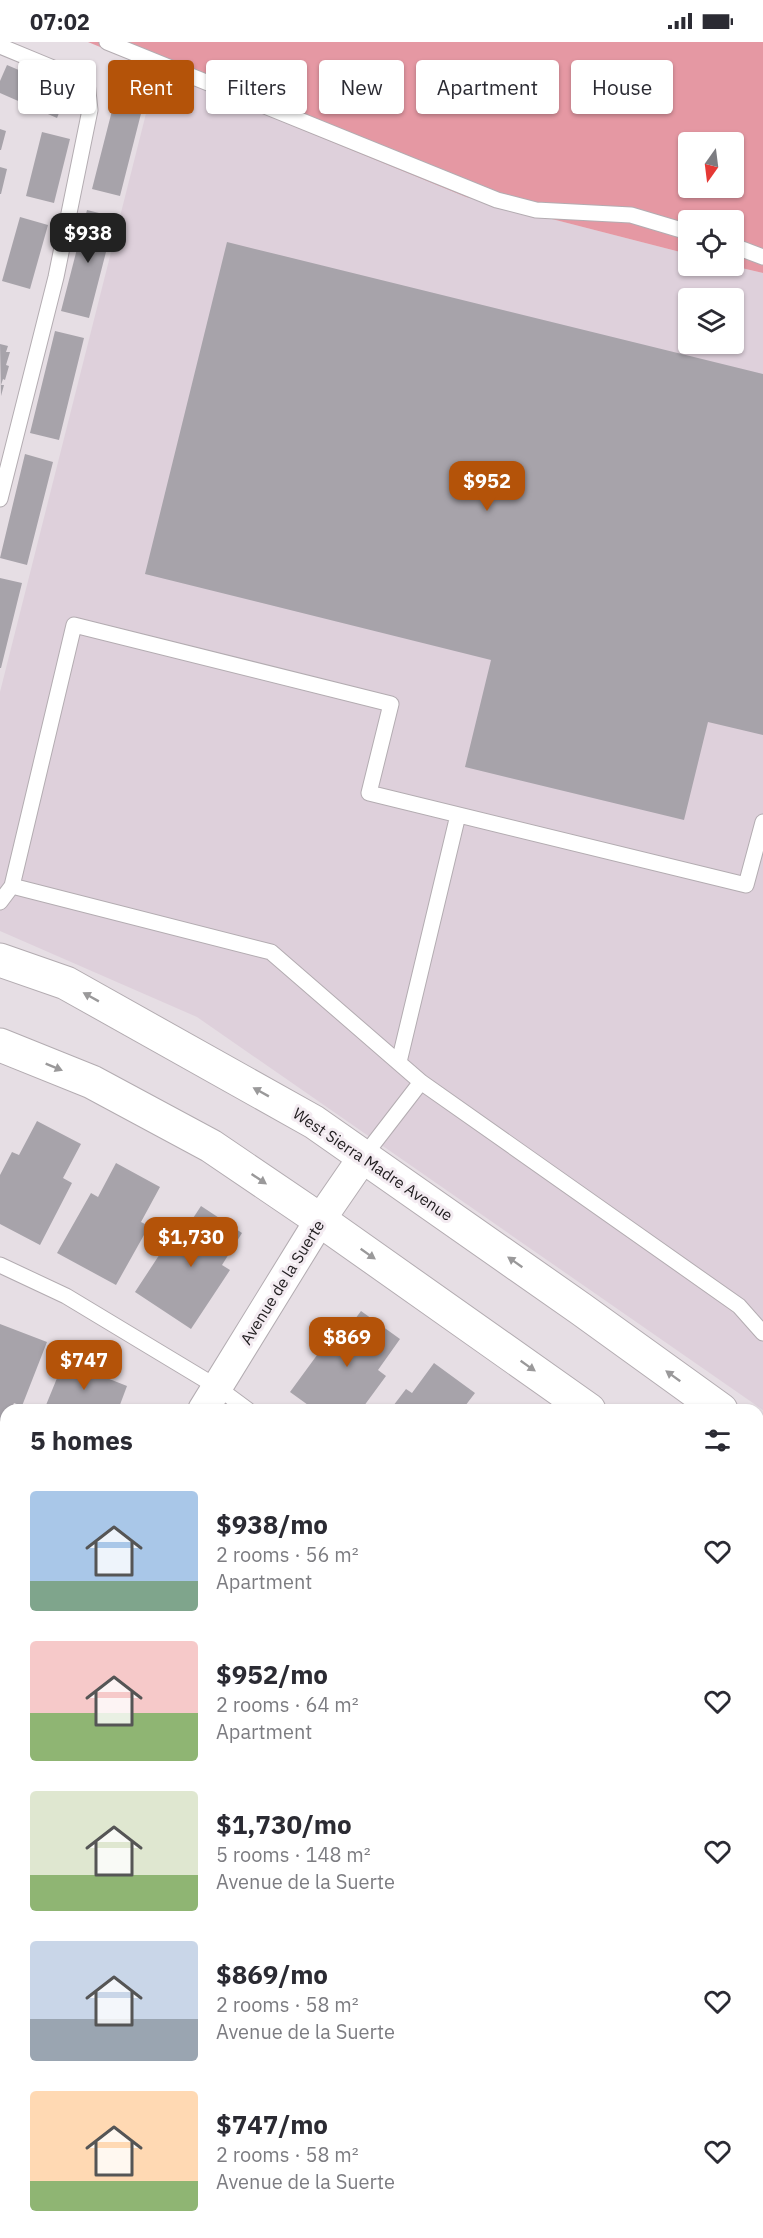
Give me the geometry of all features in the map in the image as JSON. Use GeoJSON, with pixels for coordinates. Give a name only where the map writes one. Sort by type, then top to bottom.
{"type":"FeatureCollection","features":[{"type":"Feature","properties":{"kind":"street","name":"West Sierra Madre Avenue"},"geometry":{"type":"LineString","coordinates":[[0,960],[66,983],[314,1122],[713,1404]]}},
{"type":"Feature","properties":{"kind":"street"},"geometry":{"type":"LineString","coordinates":[[0,1045],[92,1082],[211,1146],[581,1404]]}},
{"type":"Feature","properties":{"kind":"street","name":"Avenue de la Suerte"},"geometry":{"type":"LineString","coordinates":[[210,1399],[320,1220],[364,1156]]}},
{"type":"Feature","properties":{"kind":"lane"},"geometry":{"type":"LineString","coordinates":[[107,42],[497,200],[536,210],[631,215],[678,229]]}},
{"type":"Feature","properties":{"kind":"lane"},"geometry":{"type":"LineString","coordinates":[[0,46],[87,82],[90,110],[56,277],[0,499]]}},
{"type":"Feature","properties":{"kind":"lane"},"geometry":{"type":"LineString","coordinates":[[744,250],[763,257]]}},
{"type":"Feature","properties":{"kind":"lane"},"geometry":{"type":"LineString","coordinates":[[0,902],[12,886],[74,625],[391,704],[369,793],[746,885],[763,822]]}},
{"type":"Feature","properties":{"kind":"lane"},"geometry":{"type":"LineString","coordinates":[[399,1062],[458,815]]}},
{"type":"Feature","properties":{"kind":"lane"},"geometry":{"type":"LineString","coordinates":[[12,886],[271,952],[421,1082],[739,1306],[763,1330]]}},
{"type":"Feature","properties":{"kind":"lane"},"geometry":{"type":"LineString","coordinates":[[364,1156],[421,1082]]}},
{"type":"Feature","properties":{"kind":"lane"},"geometry":{"type":"LineString","coordinates":[[0,1265],[66,1296],[210,1399],[227,1404]]}},
{"type":"Feature","properties":{"kind":"shaded area"},"geometry":{"type":"Polygon","coordinates":[[[88,42],[763,42],[763,273],[744,269],[744,210],[678,210],[678,251],[466,197],[264,114],[307,114],[307,60],[206,60],[206,90],[194,85],[194,60],[132,60],[88,42]]]}},
{"type":"Feature","properties":{"kind":"shaded area"},"geometry":{"type":"Polygon","coordinates":[[[194,85],[206,90],[206,114],[264,114],[466,197],[678,251],[678,276],[744,276],[744,269],[763,273],[763,1404],[754,1404],[197,1017],[0,931],[0,692],[146,114],[194,114],[194,85]]]}},
{"type":"Feature","properties":{"kind":"building"},"geometry":{"type":"Polygon","coordinates":[[[7,65],[18,70],[18,101],[0,93],[0,81],[7,65]]]}},
{"type":"Feature","properties":{"kind":"building"},"geometry":{"type":"Polygon","coordinates":[[[111,114],[141,114],[120,196],[92,189],[111,114]]]}},
{"type":"Feature","properties":{"kind":"building"},"geometry":{"type":"Polygon","coordinates":[[[0,129],[6,131],[1,150],[0,150],[0,129]]]}},
{"type":"Feature","properties":{"kind":"building"},"geometry":{"type":"Polygon","coordinates":[[[42,132],[70,139],[54,203],[26,196],[42,132]]]}},
{"type":"Feature","properties":{"kind":"building"},"geometry":{"type":"Polygon","coordinates":[[[0,167],[7,169],[1,194],[0,194],[0,167]]]}},
{"type":"Feature","properties":{"kind":"building"},"geometry":{"type":"Polygon","coordinates":[[[87,210],[115,217],[89,318],[61,311],[87,210]]]}},
{"type":"Feature","properties":{"kind":"building"},"geometry":{"type":"Polygon","coordinates":[[[20,217],[48,225],[30,289],[2,281],[20,217]]]}},
{"type":"Feature","properties":{"kind":"building"},"geometry":{"type":"Polygon","coordinates":[[[227,242],[763,374],[763,735],[708,722],[684,820],[465,767],[491,660],[145,574],[227,242]]]}},
{"type":"Feature","properties":{"kind":"building"},"geometry":{"type":"Polygon","coordinates":[[[55,331],[84,338],[59,440],[30,433],[55,331]]]}},
{"type":"Feature","properties":{"kind":"building"},"geometry":{"type":"Polygon","coordinates":[[[0,344],[8,346],[6,352],[10,352],[6,365],[9,366],[1,385],[4,385],[1,396],[0,344]]]}},
{"type":"Feature","properties":{"kind":"building"},"geometry":{"type":"Polygon","coordinates":[[[25,454],[53,462],[27,565],[0,558],[25,454]]]}},
{"type":"Feature","properties":{"kind":"building"},"geometry":{"type":"Polygon","coordinates":[[[0,578],[22,583],[1,668],[0,668],[0,578]]]}},
{"type":"Feature","properties":{"kind":"building"},"geometry":{"type":"Polygon","coordinates":[[[37,1121],[81,1144],[63,1178],[72,1183],[40,1245],[0,1224],[0,1175],[12,1152],[19,1155],[37,1121]]]}},
{"type":"Feature","properties":{"kind":"building"},"geometry":{"type":"Polygon","coordinates":[[[116,1163],[160,1187],[141,1222],[149,1226],[116,1285],[57,1253],[91,1193],[98,1197],[116,1163]]]}},
{"type":"Feature","properties":{"kind":"building"},"geometry":{"type":"Polygon","coordinates":[[[201,1206],[242,1233],[222,1265],[230,1270],[191,1329],[135,1292],[173,1234],[180,1238],[201,1206]]]}},
{"type":"Feature","properties":{"kind":"building"},"geometry":{"type":"Polygon","coordinates":[[[361,1311],[400,1339],[378,1370],[386,1376],[365,1404],[307,1404],[290,1392],[331,1336],[338,1342],[361,1311]]]}},
{"type":"Feature","properties":{"kind":"building"},"geometry":{"type":"Polygon","coordinates":[[[0,1324],[47,1342],[23,1404],[0,1404],[0,1324]]]}},
{"type":"Feature","properties":{"kind":"building"},"geometry":{"type":"Polygon","coordinates":[[[64,1361],[127,1386],[120,1404],[46,1404],[64,1361]]]}},
{"type":"Feature","properties":{"kind":"building"},"geometry":{"type":"Polygon","coordinates":[[[434,1363],[475,1393],[467,1404],[395,1404],[406,1389],[412,1393],[434,1363]]]}}]}
